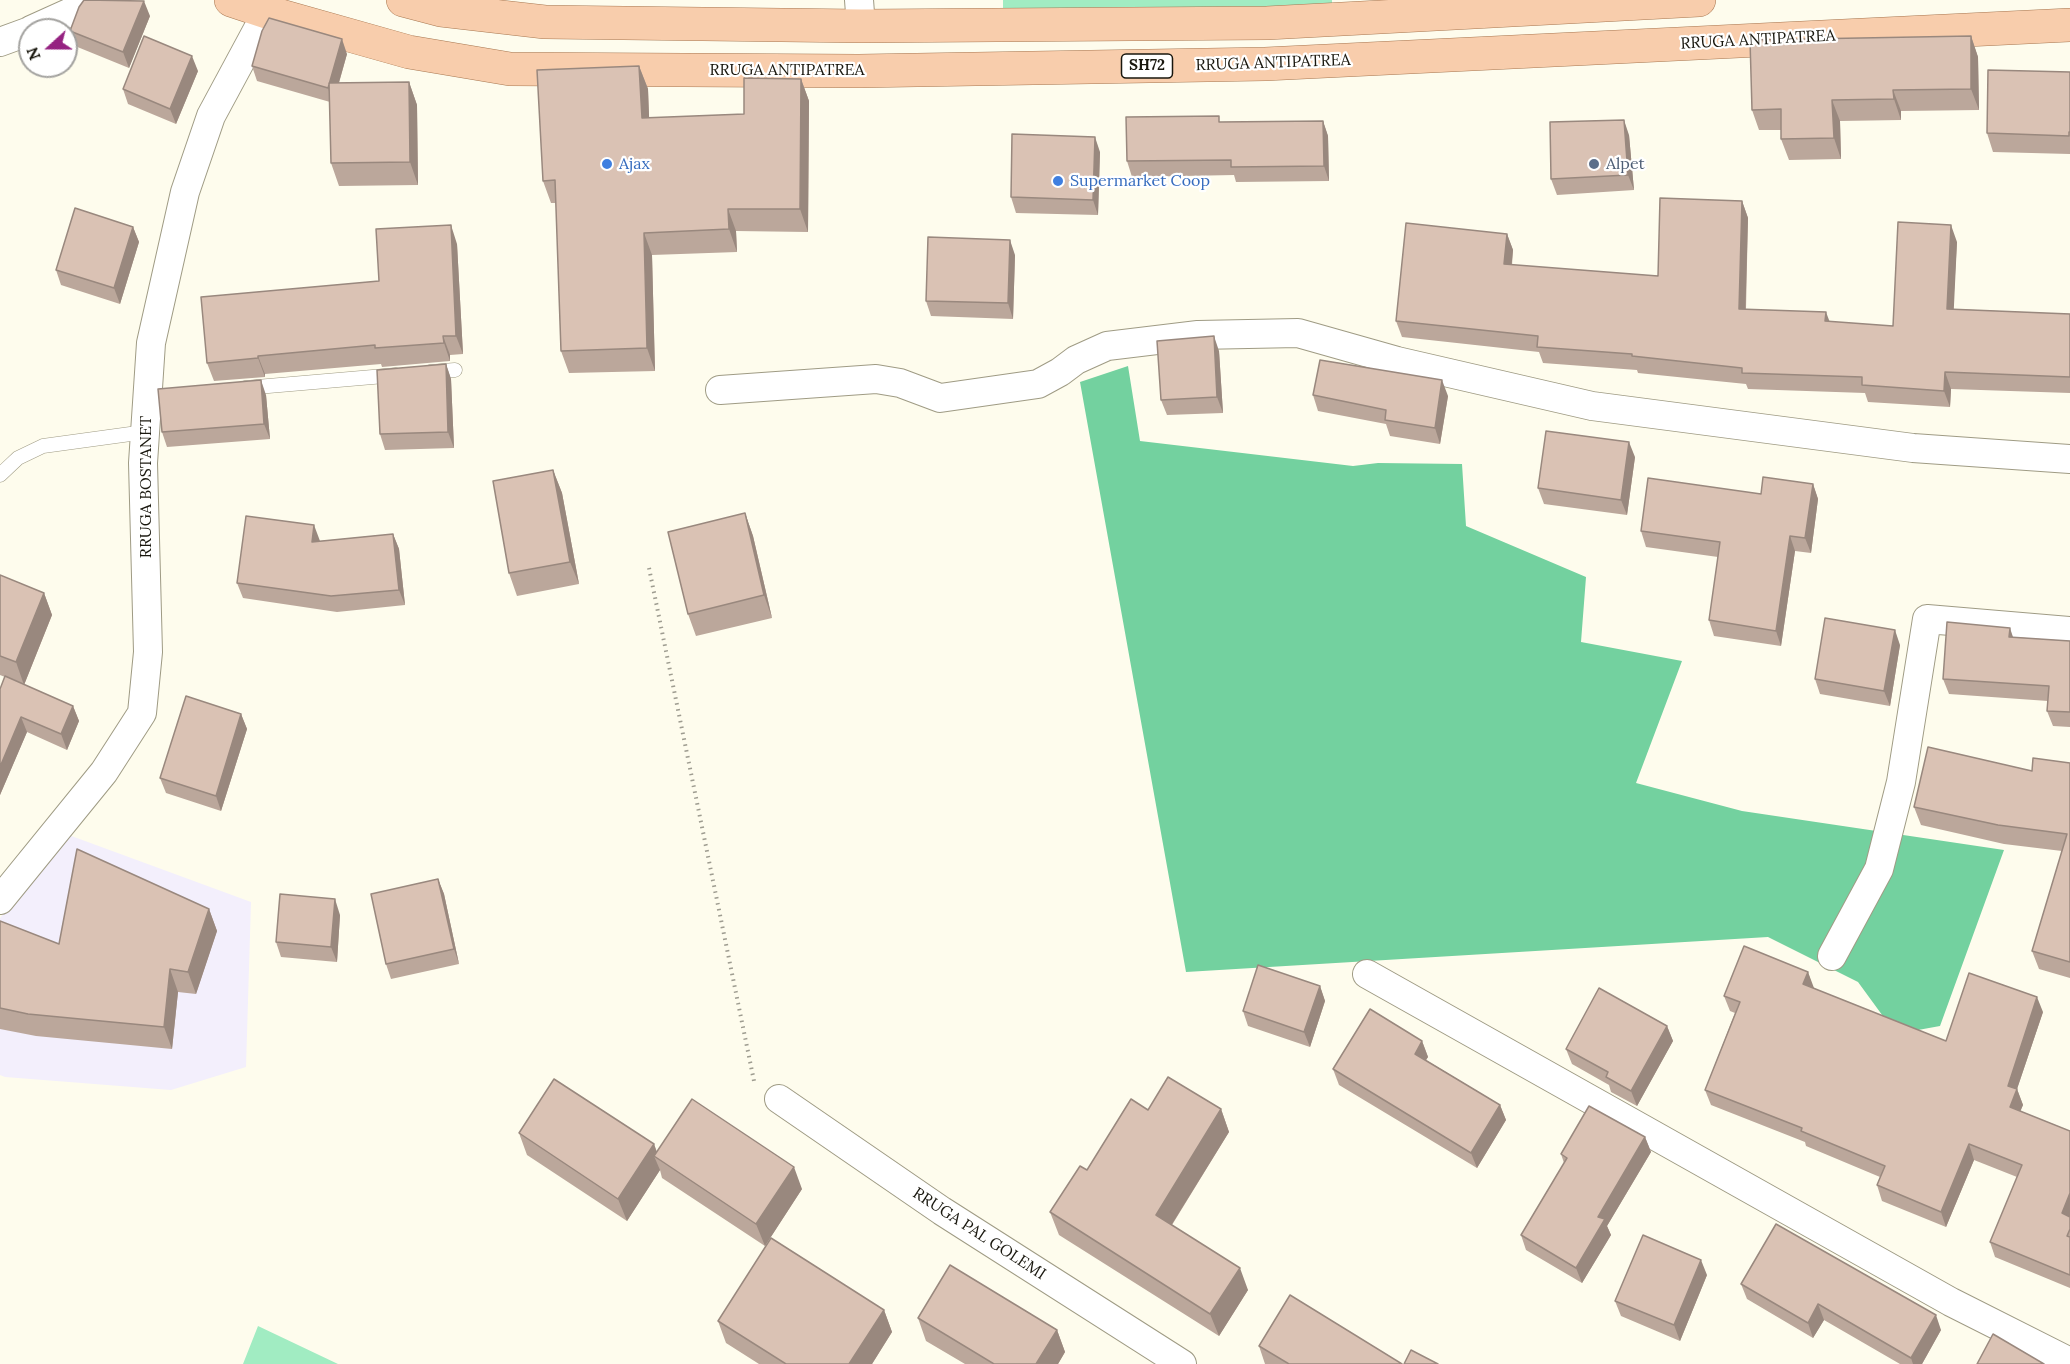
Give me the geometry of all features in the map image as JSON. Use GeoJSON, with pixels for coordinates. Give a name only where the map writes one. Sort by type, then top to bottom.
{"type":"FeatureCollection","features":[{"type":"Feature","properties":{"kind":"main road","name":"RRUGA ANTIPATREA"},"geometry":{"type":"LineString","coordinates":[[231,0],[409,52],[510,69],[860,70],[1265,64],[2070,25]]}},
{"type":"Feature","properties":{"kind":"main road"},"geometry":{"type":"LineString","coordinates":[[403,0],[441,10],[545,22],[860,13],[1267,23],[1473,6],[1699,0]]}},
{"type":"Feature","properties":{"kind":"street"},"geometry":{"type":"LineString","coordinates":[[58,18],[73,11],[81,0]]}},
{"type":"Feature","properties":{"kind":"street","name":"RRUGA BOSTANET"},"geometry":{"type":"LineString","coordinates":[[0,900],[104,772],[142,714],[148,652],[143,464],[145,432],[153,396],[151,343],[185,192],[211,116],[267,12]]}},
{"type":"Feature","properties":{"kind":"street"},"geometry":{"type":"LineString","coordinates":[[0,42],[18,35]]}},
{"type":"Feature","properties":{"kind":"street"},"geometry":{"type":"LineString","coordinates":[[720,390],[876,379],[900,384],[940,398],[1038,384],[1076,360],[1107,346],[1198,335],[1298,333],[1397,361],[1592,406],[1913,448],[2070,459]]}},
{"type":"Feature","properties":{"kind":"street"},"geometry":{"type":"LineString","coordinates":[[1832,956],[1879,869],[1901,782],[1927,619],[2070,631]]}},
{"type":"Feature","properties":{"kind":"street"},"geometry":{"type":"LineString","coordinates":[[1367,974],[1952,1302],[2070,1362]]}},
{"type":"Feature","properties":{"kind":"street","name":"RRUGA PAL GOLEMI"},"geometry":{"type":"LineString","coordinates":[[779,1099],[942,1211],[1182,1364]]}},
{"type":"Feature","properties":{"kind":"lane"},"geometry":{"type":"LineString","coordinates":[[230,389],[455,370]]}},
{"type":"Feature","properties":{"kind":"lane"},"geometry":{"type":"LineString","coordinates":[[0,475],[18,458],[43,446],[145,432]]}},
{"type":"Feature","properties":{"kind":"path"},"geometry":{"type":"LineString","coordinates":[[649,568],[753,1081],[779,1099]]}},
{"type":"Feature","properties":{"kind":"shaded area"},"geometry":{"type":"Polygon","coordinates":[[[66,834],[251,902],[246,1067],[171,1090],[0,1075],[0,918],[66,834]]]}},
{"type":"Feature","properties":{"kind":"green space"},"geometry":{"type":"Polygon","coordinates":[[[1003,0],[1332,0],[1332,6],[1003,15],[1003,0]]]}},
{"type":"Feature","properties":{"kind":"green space"},"geometry":{"type":"Polygon","coordinates":[[[1128,366],[1140,441],[1353,466],[1378,463],[1462,464],[1466,526],[1586,577],[1581,642],[1682,661],[1636,783],[1742,811],[2004,850],[1940,1026],[1896,1034],[1858,982],[1768,937],[1186,972],[1080,382],[1128,366]]]}},
{"type":"Feature","properties":{"kind":"green space"},"geometry":{"type":"Polygon","coordinates":[[[258,1326],[338,1364],[243,1364],[258,1326]]]}},
{"type":"Feature","properties":{"kind":"building"},"geometry":{"type":"Polygon","coordinates":[[[84,0],[144,1],[123,52],[78,34],[78,18],[75,18],[84,0]]]}},
{"type":"Feature","properties":{"kind":"building"},"geometry":{"type":"Polygon","coordinates":[[[269,18],[342,39],[328,88],[252,66],[262,31],[269,18]]]}},
{"type":"Feature","properties":{"kind":"building"},"geometry":{"type":"Polygon","coordinates":[[[144,36],[192,56],[170,109],[123,89],[144,36]]]}},
{"type":"Feature","properties":{"kind":"building"},"geometry":{"type":"Polygon","coordinates":[[[1971,36],[1971,89],[1893,90],[1894,99],[1832,100],[1834,138],[1781,139],[1781,109],[1752,110],[1750,40],[1971,36]]]}},
{"type":"Feature","properties":{"kind":"building"},"geometry":{"type":"Polygon","coordinates":[[[639,66],[642,118],[744,114],[744,78],[801,79],[800,209],[728,209],[729,229],[644,233],[647,348],[561,351],[555,180],[543,181],[537,70],[639,66]]]}},
{"type":"Feature","properties":{"kind":"building"},"geometry":{"type":"Polygon","coordinates":[[[1988,70],[2070,72],[2069,136],[1987,133],[1988,70]]]}},
{"type":"Feature","properties":{"kind":"building"},"geometry":{"type":"Polygon","coordinates":[[[409,82],[410,162],[331,163],[329,83],[409,82]]]}},
{"type":"Feature","properties":{"kind":"building"},"geometry":{"type":"Polygon","coordinates":[[[1219,116],[1219,122],[1323,121],[1324,166],[1231,167],[1231,160],[1127,161],[1126,117],[1219,116]]]}},
{"type":"Feature","properties":{"kind":"building","name":"Alpet"},"geometry":{"type":"Polygon","coordinates":[[[1624,120],[1628,175],[1551,179],[1550,122],[1624,120]]]}},
{"type":"Feature","properties":{"kind":"building"},"geometry":{"type":"Polygon","coordinates":[[[1012,134],[1095,137],[1093,200],[1011,197],[1012,134]]]}},
{"type":"Feature","properties":{"kind":"building"},"geometry":{"type":"Polygon","coordinates":[[[1660,198],[1742,201],[1739,309],[1826,312],[1825,321],[1893,326],[1898,222],[1951,225],[1947,309],[2070,314],[2070,377],[1945,372],[1944,391],[1862,385],[1862,377],[1742,373],[1742,368],[1632,356],[1632,354],[1537,347],[1538,336],[1396,321],[1406,223],[1507,234],[1504,264],[1658,276],[1660,198]]]}},
{"type":"Feature","properties":{"kind":"building"},"geometry":{"type":"Polygon","coordinates":[[[75,208],[133,227],[114,288],[56,270],[75,208]]]}},
{"type":"Feature","properties":{"kind":"building"},"geometry":{"type":"Polygon","coordinates":[[[451,225],[456,336],[443,336],[444,343],[375,348],[375,345],[207,363],[201,297],[379,281],[376,229],[451,225]]]}},
{"type":"Feature","properties":{"kind":"building"},"geometry":{"type":"Polygon","coordinates":[[[928,237],[1010,240],[1008,303],[926,301],[928,237]]]}},
{"type":"Feature","properties":{"kind":"building"},"geometry":{"type":"Polygon","coordinates":[[[1214,336],[1217,397],[1161,400],[1157,341],[1214,336]]]}},
{"type":"Feature","properties":{"kind":"building"},"geometry":{"type":"Polygon","coordinates":[[[1320,360],[1442,380],[1435,428],[1385,420],[1386,410],[1313,395],[1320,360]]]}},
{"type":"Feature","properties":{"kind":"building"},"geometry":{"type":"Polygon","coordinates":[[[446,364],[448,432],[380,434],[377,370],[446,364]]]}},
{"type":"Feature","properties":{"kind":"building"},"geometry":{"type":"Polygon","coordinates":[[[261,380],[264,424],[162,432],[158,389],[261,380]]]}},
{"type":"Feature","properties":{"kind":"building"},"geometry":{"type":"Polygon","coordinates":[[[1546,431],[1629,442],[1621,500],[1538,488],[1546,431]]]}},
{"type":"Feature","properties":{"kind":"building"},"geometry":{"type":"Polygon","coordinates":[[[553,470],[570,562],[509,573],[493,481],[553,470]]]}},
{"type":"Feature","properties":{"kind":"building"},"geometry":{"type":"Polygon","coordinates":[[[1763,477],[1813,484],[1805,538],[1790,536],[1776,631],[1709,620],[1720,542],[1641,531],[1648,478],[1761,494],[1763,477]]]}},
{"type":"Feature","properties":{"kind":"building"},"geometry":{"type":"Polygon","coordinates":[[[745,513],[764,595],[688,614],[668,532],[745,513]]]}},
{"type":"Feature","properties":{"kind":"building"},"geometry":{"type":"Polygon","coordinates":[[[246,516],[314,525],[312,542],[393,534],[399,590],[331,596],[237,583],[246,516]]]}},
{"type":"Feature","properties":{"kind":"building"},"geometry":{"type":"Polygon","coordinates":[[[0,575],[44,593],[16,662],[0,656],[0,575]]]}},
{"type":"Feature","properties":{"kind":"building"},"geometry":{"type":"Polygon","coordinates":[[[1825,618],[1895,630],[1884,691],[1815,679],[1825,618]]]}},
{"type":"Feature","properties":{"kind":"building"},"geometry":{"type":"Polygon","coordinates":[[[1947,622],[2010,628],[2009,637],[2070,641],[2070,712],[2047,711],[2049,686],[1943,679],[1947,622]]]}},
{"type":"Feature","properties":{"kind":"building"},"geometry":{"type":"Polygon","coordinates":[[[5,676],[73,706],[61,734],[21,717],[0,767],[0,689],[5,676]]]}},
{"type":"Feature","properties":{"kind":"building"},"geometry":{"type":"Polygon","coordinates":[[[186,696],[241,714],[216,796],[160,778],[186,696]]]}},
{"type":"Feature","properties":{"kind":"building"},"geometry":{"type":"Polygon","coordinates":[[[1928,747],[2032,771],[2033,758],[2070,763],[2070,962],[2032,951],[2067,834],[1998,825],[1914,807],[1928,747]]]}},
{"type":"Feature","properties":{"kind":"building"},"geometry":{"type":"Polygon","coordinates":[[[77,849],[209,909],[188,972],[170,969],[164,1027],[28,1014],[0,1008],[0,921],[59,944],[77,849]]]}},
{"type":"Feature","properties":{"kind":"building"},"geometry":{"type":"Polygon","coordinates":[[[438,879],[454,949],[386,964],[371,894],[438,879]]]}},
{"type":"Feature","properties":{"kind":"building"},"geometry":{"type":"Polygon","coordinates":[[[280,894],[335,899],[331,947],[276,942],[280,894]]]}},
{"type":"Feature","properties":{"kind":"building"},"geometry":{"type":"Polygon","coordinates":[[[1744,946],[1808,972],[1803,984],[1946,1041],[1969,973],[2037,997],[2008,1086],[2017,1089],[2010,1107],[2070,1131],[2070,1193],[2062,1213],[2070,1217],[2070,1229],[2067,1236],[2070,1237],[2070,1275],[1990,1242],[2022,1165],[1969,1144],[1941,1212],[1877,1185],[1885,1166],[1801,1131],[1802,1128],[1705,1090],[1740,1002],[1724,996],[1744,946]]]}},
{"type":"Feature","properties":{"kind":"building"},"geometry":{"type":"Polygon","coordinates":[[[1258,965],[1320,986],[1304,1032],[1243,1011],[1258,965]]]}},
{"type":"Feature","properties":{"kind":"building"},"geometry":{"type":"Polygon","coordinates":[[[1599,988],[1667,1026],[1631,1091],[1606,1077],[1608,1072],[1566,1049],[1599,988]]]}},
{"type":"Feature","properties":{"kind":"building"},"geometry":{"type":"Polygon","coordinates":[[[1370,1009],[1422,1041],[1415,1054],[1500,1105],[1471,1153],[1333,1069],[1370,1009]]]}},
{"type":"Feature","properties":{"kind":"building"},"geometry":{"type":"Polygon","coordinates":[[[1168,1077],[1221,1109],[1156,1215],[1240,1268],[1210,1314],[1050,1212],[1080,1166],[1087,1170],[1131,1099],[1148,1110],[1168,1077]]]}},
{"type":"Feature","properties":{"kind":"building"},"geometry":{"type":"Polygon","coordinates":[[[554,1079],[654,1144],[618,1199],[519,1133],[554,1079]]]}},
{"type":"Feature","properties":{"kind":"building"},"geometry":{"type":"Polygon","coordinates":[[[692,1099],[794,1167],[756,1224],[654,1156],[692,1099]]]}},
{"type":"Feature","properties":{"kind":"building"},"geometry":{"type":"Polygon","coordinates":[[[1589,1106],[1645,1137],[1598,1217],[1605,1219],[1576,1268],[1521,1235],[1567,1158],[1561,1154],[1589,1106]]]}},
{"type":"Feature","properties":{"kind":"building"},"geometry":{"type":"Polygon","coordinates":[[[1776,1224],[1936,1315],[1911,1358],[1818,1304],[1808,1323],[1741,1284],[1776,1224]]]}},
{"type":"Feature","properties":{"kind":"building"},"geometry":{"type":"Polygon","coordinates":[[[1643,1235],[1701,1260],[1674,1325],[1615,1301],[1643,1235]]]}},
{"type":"Feature","properties":{"kind":"building"},"geometry":{"type":"Polygon","coordinates":[[[771,1238],[884,1310],[849,1364],[786,1364],[718,1321],[771,1238]]]}},
{"type":"Feature","properties":{"kind":"building"},"geometry":{"type":"Polygon","coordinates":[[[950,1265],[1057,1330],[1036,1364],[994,1364],[918,1318],[950,1265]]]}},
{"type":"Feature","properties":{"kind":"building"},"geometry":{"type":"Polygon","coordinates":[[[1290,1295],[1402,1364],[1289,1364],[1259,1346],[1290,1295]]]}},
{"type":"Feature","properties":{"kind":"building"},"geometry":{"type":"Polygon","coordinates":[[[1993,1334],[2044,1364],[1977,1364],[1993,1334]]]}},
{"type":"Feature","properties":{"kind":"building"},"geometry":{"type":"Polygon","coordinates":[[[1411,1350],[1438,1364],[1404,1364],[1411,1350]]]}},
{"type":"Feature","properties":{"kind":"place","name":"Ajax"},"geometry":{"type":"Point","coordinates":[607,164]}},
{"type":"Feature","properties":{"kind":"place","name":"Alpet"},"geometry":{"type":"Point","coordinates":[1594,164]}},
{"type":"Feature","properties":{"kind":"place","name":"Supermarket Coop"},"geometry":{"type":"Point","coordinates":[1058,181]}}]}
